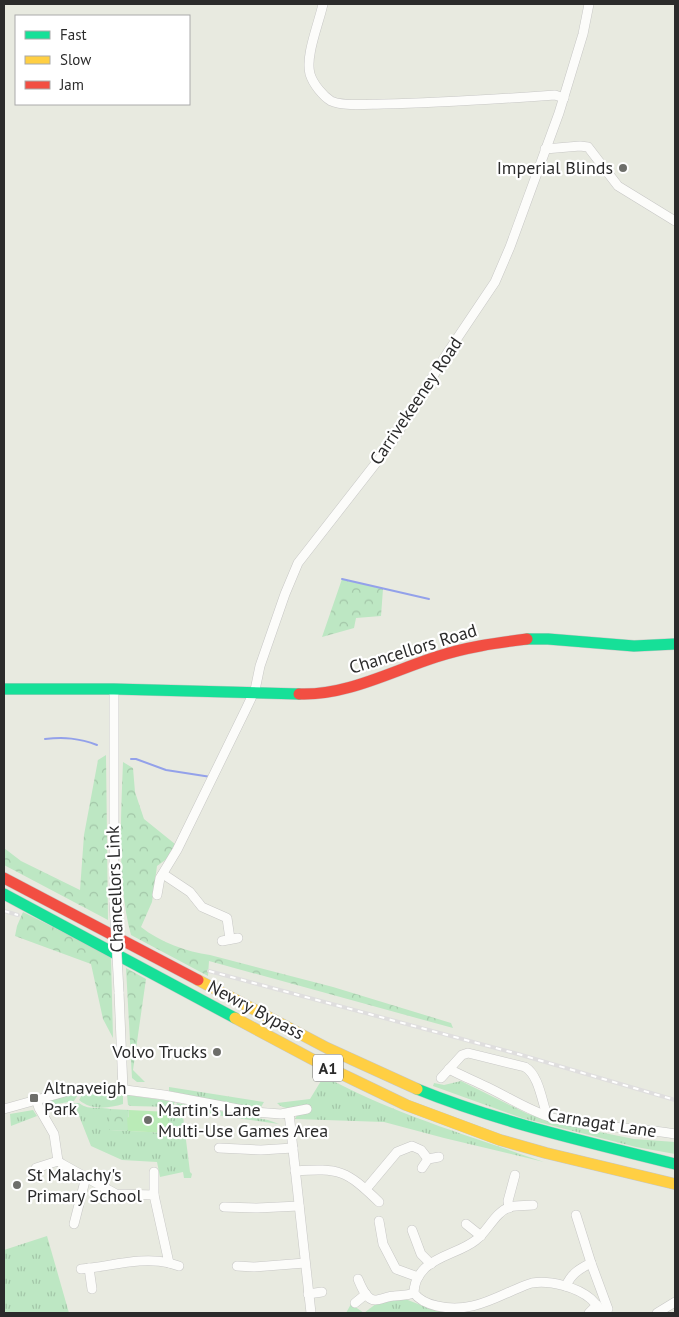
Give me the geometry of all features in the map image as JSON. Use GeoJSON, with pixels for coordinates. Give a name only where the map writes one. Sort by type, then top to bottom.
{"type":"FeatureCollection","features":[{"type":"Feature","properties":{"kind":"main road","name":"Chancellors Road"},"geometry":{"type":"LineString","coordinates":[[4,689],[114,689],[305,695],[344,690],[460,649],[484,644],[548,638],[634,646],[675,644]]}},
{"type":"Feature","properties":{"kind":"main road","name":"Newry Bypass"},"geometry":{"type":"LineString","coordinates":[[4,878],[327,1048],[399,1082],[449,1102],[509,1122],[675,1164]]}},
{"type":"Feature","properties":{"kind":"main road","name":"Newry Bypass"},"geometry":{"type":"LineString","coordinates":[[4,894],[315,1061],[406,1105],[492,1137],[546,1153],[675,1184]]}},
{"type":"Feature","properties":{"kind":"street"},"geometry":{"type":"LineString","coordinates":[[323,4],[309,66],[314,83],[332,101],[366,104],[428,103],[555,95],[564,98]]}},
{"type":"Feature","properties":{"kind":"street","name":"Carrivekeeney Road"},"geometry":{"type":"LineString","coordinates":[[252,694],[285,594],[298,563],[390,445],[448,352],[495,282],[510,247],[564,98],[583,34],[589,4]]}},
{"type":"Feature","properties":{"kind":"street"},"geometry":{"type":"LineString","coordinates":[[546,149],[580,146],[588,148],[618,186],[675,221]]}},
{"type":"Feature","properties":{"kind":"street","name":"Chancellors Link"},"geometry":{"type":"LineString","coordinates":[[114,689],[114,902],[123,1089]]}},
{"type":"Feature","properties":{"kind":"street"},"geometry":{"type":"LineString","coordinates":[[157,895],[160,878],[234,735],[252,694]]}},
{"type":"Feature","properties":{"kind":"street"},"geometry":{"type":"LineString","coordinates":[[163,874],[190,892],[202,907],[227,918],[230,939]]}},
{"type":"Feature","properties":{"kind":"street"},"geometry":{"type":"LineString","coordinates":[[442,1078],[462,1055],[468,1054],[525,1067],[529,1069],[534,1078],[547,1116]]}},
{"type":"Feature","properties":{"kind":"street","name":"Carnagat Lane"},"geometry":{"type":"LineString","coordinates":[[449,1069],[547,1116],[599,1126],[675,1134]]}},
{"type":"Feature","properties":{"kind":"street"},"geometry":{"type":"LineString","coordinates":[[4,1109],[72,1090],[91,1088],[123,1089],[164,1094],[241,1110],[281,1114],[307,1109]]}},
{"type":"Feature","properties":{"kind":"street"},"geometry":{"type":"LineString","coordinates":[[36,1100],[54,1134],[58,1161]]}},
{"type":"Feature","properties":{"kind":"street"},"geometry":{"type":"LineString","coordinates":[[289,1113],[310,1313]]}},
{"type":"Feature","properties":{"kind":"street"},"geometry":{"type":"LineString","coordinates":[[366,1189],[397,1152],[412,1146],[421,1150],[428,1159]]}},
{"type":"Feature","properties":{"kind":"street"},"geometry":{"type":"LineString","coordinates":[[219,1148],[260,1150],[293,1148]]}},
{"type":"Feature","properties":{"kind":"street"},"geometry":{"type":"LineString","coordinates":[[422,1168],[428,1159],[439,1157]]}},
{"type":"Feature","properties":{"kind":"street"},"geometry":{"type":"LineString","coordinates":[[36,1168],[58,1161],[116,1194],[154,1195]]}},
{"type":"Feature","properties":{"kind":"street"},"geometry":{"type":"LineString","coordinates":[[295,1171],[336,1171],[344,1173],[366,1189],[379,1202]]}},
{"type":"Feature","properties":{"kind":"street"},"geometry":{"type":"LineString","coordinates":[[154,1172],[154,1195],[169,1263]]}},
{"type":"Feature","properties":{"kind":"street"},"geometry":{"type":"LineString","coordinates":[[509,1208],[508,1201],[514,1174]]}},
{"type":"Feature","properties":{"kind":"street"},"geometry":{"type":"LineString","coordinates":[[74,1224],[86,1178]]}},
{"type":"Feature","properties":{"kind":"street"},"geometry":{"type":"LineString","coordinates":[[224,1207],[299,1206]]}},
{"type":"Feature","properties":{"kind":"street"},"geometry":{"type":"LineString","coordinates":[[529,1216],[531,1206],[509,1208],[502,1212],[481,1236],[470,1245],[424,1268],[414,1285],[414,1293],[418,1298],[432,1304],[449,1309],[463,1309],[532,1283],[549,1283],[566,1286],[590,1298],[606,1311]]}},
{"type":"Feature","properties":{"kind":"street"},"geometry":{"type":"LineString","coordinates":[[576,1215],[606,1311]]}},
{"type":"Feature","properties":{"kind":"street"},"geometry":{"type":"LineString","coordinates":[[379,1220],[383,1244],[396,1269],[418,1277]]}},
{"type":"Feature","properties":{"kind":"street"},"geometry":{"type":"LineString","coordinates":[[466,1224],[481,1236]]}},
{"type":"Feature","properties":{"kind":"street"},"geometry":{"type":"LineString","coordinates":[[412,1230],[421,1254],[431,1264]]}},
{"type":"Feature","properties":{"kind":"street"},"geometry":{"type":"LineString","coordinates":[[92,1289],[85,1269],[99,1268],[118,1262],[155,1261],[179,1266]]}},
{"type":"Feature","properties":{"kind":"street"},"geometry":{"type":"LineString","coordinates":[[237,1266],[254,1267],[305,1263]]}},
{"type":"Feature","properties":{"kind":"street"},"geometry":{"type":"LineString","coordinates":[[566,1286],[570,1278],[579,1269],[591,1263]]}},
{"type":"Feature","properties":{"kind":"street"},"geometry":{"type":"LineString","coordinates":[[358,1279],[369,1298],[375,1300],[394,1296],[406,1296],[414,1293]]}},
{"type":"Feature","properties":{"kind":"street"},"geometry":{"type":"LineString","coordinates":[[308,1294],[322,1292]]}},
{"type":"Feature","properties":{"kind":"street"},"geometry":{"type":"LineString","coordinates":[[355,1303],[366,1294]]}},
{"type":"Feature","properties":{"kind":"street"},"geometry":{"type":"LineString","coordinates":[[657,1313],[675,1302]]}},
{"type":"Feature","properties":{"kind":"street"},"geometry":{"type":"LineString","coordinates":[[589,1313],[597,1305]]}},
{"type":"Feature","properties":{"kind":"green space"},"geometry":{"type":"Polygon","coordinates":[[[342,579],[383,589],[381,616],[356,618],[354,628],[322,637],[342,579]]]}},
{"type":"Feature","properties":{"kind":"green space"},"geometry":{"type":"Polygon","coordinates":[[[106,755],[108,920],[4,865],[4,848],[21,861],[80,890],[84,835],[98,760],[106,755]]]}},
{"type":"Feature","properties":{"kind":"green space"},"geometry":{"type":"Polygon","coordinates":[[[123,762],[133,768],[135,792],[144,819],[175,844],[168,858],[157,866],[152,902],[141,927],[165,942],[183,949],[333,987],[451,1023],[453,1028],[209,961],[208,976],[131,935],[122,872],[123,762]]]}},
{"type":"Feature","properties":{"kind":"green space"},"geometry":{"type":"Polygon","coordinates":[[[23,912],[111,956],[113,1038],[103,1019],[91,964],[15,936],[23,912]]]}},
{"type":"Feature","properties":{"kind":"green space"},"geometry":{"type":"Polygon","coordinates":[[[126,968],[146,979],[133,1070],[145,1082],[137,1082],[132,1078],[126,968]]]}},
{"type":"Feature","properties":{"kind":"green space"},"geometry":{"type":"Polygon","coordinates":[[[324,1076],[350,1090],[404,1113],[544,1162],[384,1122],[295,1119],[297,1115],[309,1111],[310,1105],[288,1108],[277,1103],[310,1099],[324,1076]]]}},
{"type":"Feature","properties":{"kind":"green space"},"geometry":{"type":"Polygon","coordinates":[[[461,1081],[528,1114],[579,1128],[634,1139],[675,1142],[675,1154],[636,1147],[522,1118],[433,1086],[434,1083],[444,1085],[461,1081]]]}},
{"type":"Feature","properties":{"kind":"green space"},"geometry":{"type":"Polygon","coordinates":[[[169,1087],[264,1102],[261,1107],[253,1108],[169,1091],[169,1087]]]}},
{"type":"Feature","properties":{"kind":"green space"},"geometry":{"type":"Polygon","coordinates":[[[79,1093],[74,1101],[45,1106],[51,1099],[79,1093]]]}},
{"type":"Feature","properties":{"kind":"green space"},"geometry":{"type":"Polygon","coordinates":[[[82,1095],[123,1095],[123,1104],[95,1107],[79,1100],[82,1095]]]}},
{"type":"Feature","properties":{"kind":"green space"},"geometry":{"type":"Polygon","coordinates":[[[127,1095],[175,1102],[172,1107],[131,1106],[128,1105],[127,1095]]]}},
{"type":"Feature","properties":{"kind":"green space"},"geometry":{"type":"Polygon","coordinates":[[[74,1103],[90,1108],[110,1109],[110,1130],[168,1133],[168,1110],[175,1108],[177,1103],[268,1120],[279,1124],[182,1108],[190,1172],[192,1174],[191,1178],[184,1178],[183,1172],[160,1177],[157,1162],[122,1160],[91,1146],[74,1103]]]}},
{"type":"Feature","properties":{"kind":"green space"},"geometry":{"type":"Polygon","coordinates":[[[110,1109],[129,1110],[128,1131],[109,1130],[110,1109]]]}},
{"type":"Feature","properties":{"kind":"green space"},"geometry":{"type":"Polygon","coordinates":[[[33,1110],[37,1116],[11,1126],[10,1114],[33,1110]]]}},
{"type":"Feature","properties":{"kind":"green space","name":"Martin's Lane Multi-Use Games Area"},"geometry":{"type":"Polygon","coordinates":[[[129,1110],[169,1112],[168,1133],[128,1131],[127,1118],[129,1117],[129,1110]]]}},
{"type":"Feature","properties":{"kind":"green space"},"geometry":{"type":"Polygon","coordinates":[[[47,1236],[69,1313],[4,1313],[4,1250],[47,1236]]]}},
{"type":"Feature","properties":{"kind":"green space"},"geometry":{"type":"Polygon","coordinates":[[[400,1297],[447,1313],[364,1313],[381,1300],[400,1297]]]}},
{"type":"Feature","properties":{"kind":"green space"},"geometry":{"type":"Polygon","coordinates":[[[351,1304],[364,1313],[346,1313],[351,1304]]]}},
{"type":"Feature","properties":{"kind":"waterway"},"geometry":{"type":"LineString","coordinates":[[342,579],[429,599]]}},
{"type":"Feature","properties":{"kind":"waterway"},"geometry":{"type":"LineString","coordinates":[[45,739],[71,739],[97,745]]}},
{"type":"Feature","properties":{"kind":"waterway"},"geometry":{"type":"LineString","coordinates":[[131,759],[166,770],[211,777]]}},
{"type":"Feature","properties":{"kind":"railway"},"geometry":{"type":"LineString","coordinates":[[4,911],[18,915]]}},
{"type":"Feature","properties":{"kind":"railway"},"geometry":{"type":"LineString","coordinates":[[209,971],[518,1054],[675,1100]]}},
{"type":"Feature","properties":{"kind":"traffic: fast"},"geometry":{"type":"LineString","coordinates":[[527,639],[634,646],[675,644]]}},
{"type":"Feature","properties":{"kind":"traffic: fast"},"geometry":{"type":"LineString","coordinates":[[4,689],[114,689],[299,694]]}},
{"type":"Feature","properties":{"kind":"traffic: fast"},"geometry":{"type":"LineString","coordinates":[[4,894],[235,1018]]}},
{"type":"Feature","properties":{"kind":"traffic: fast"},"geometry":{"type":"LineString","coordinates":[[417,1089],[513,1122],[675,1164]]}},
{"type":"Feature","properties":{"kind":"traffic: slow"},"geometry":{"type":"LineString","coordinates":[[198,980],[327,1048],[417,1089]]}},
{"type":"Feature","properties":{"kind":"traffic: slow"},"geometry":{"type":"LineString","coordinates":[[235,1018],[323,1065],[406,1105],[500,1140],[675,1184]]}},
{"type":"Feature","properties":{"kind":"traffic: jam"},"geometry":{"type":"LineString","coordinates":[[299,694],[317,694],[351,687],[447,654],[481,646],[527,639]]}},
{"type":"Feature","properties":{"kind":"traffic: jam"},"geometry":{"type":"LineString","coordinates":[[4,878],[198,980]]}},
{"type":"Feature","properties":{"kind":"place","name":"Imperial Blinds"},"geometry":{"type":"Point","coordinates":[623,168]}},
{"type":"Feature","properties":{"kind":"place","name":"Volvo Trucks"},"geometry":{"type":"Point","coordinates":[217,1052]}},
{"type":"Feature","properties":{"kind":"place","name":"Altnaveigh Park"},"geometry":{"type":"Point","coordinates":[34,1098]}},
{"type":"Feature","properties":{"kind":"place","name":"Martin's Lane Multi-Use Games Area"},"geometry":{"type":"Point","coordinates":[148,1120]}},
{"type":"Feature","properties":{"kind":"place","name":"St Malachy's Primary School"},"geometry":{"type":"Point","coordinates":[17,1185]}}]}
